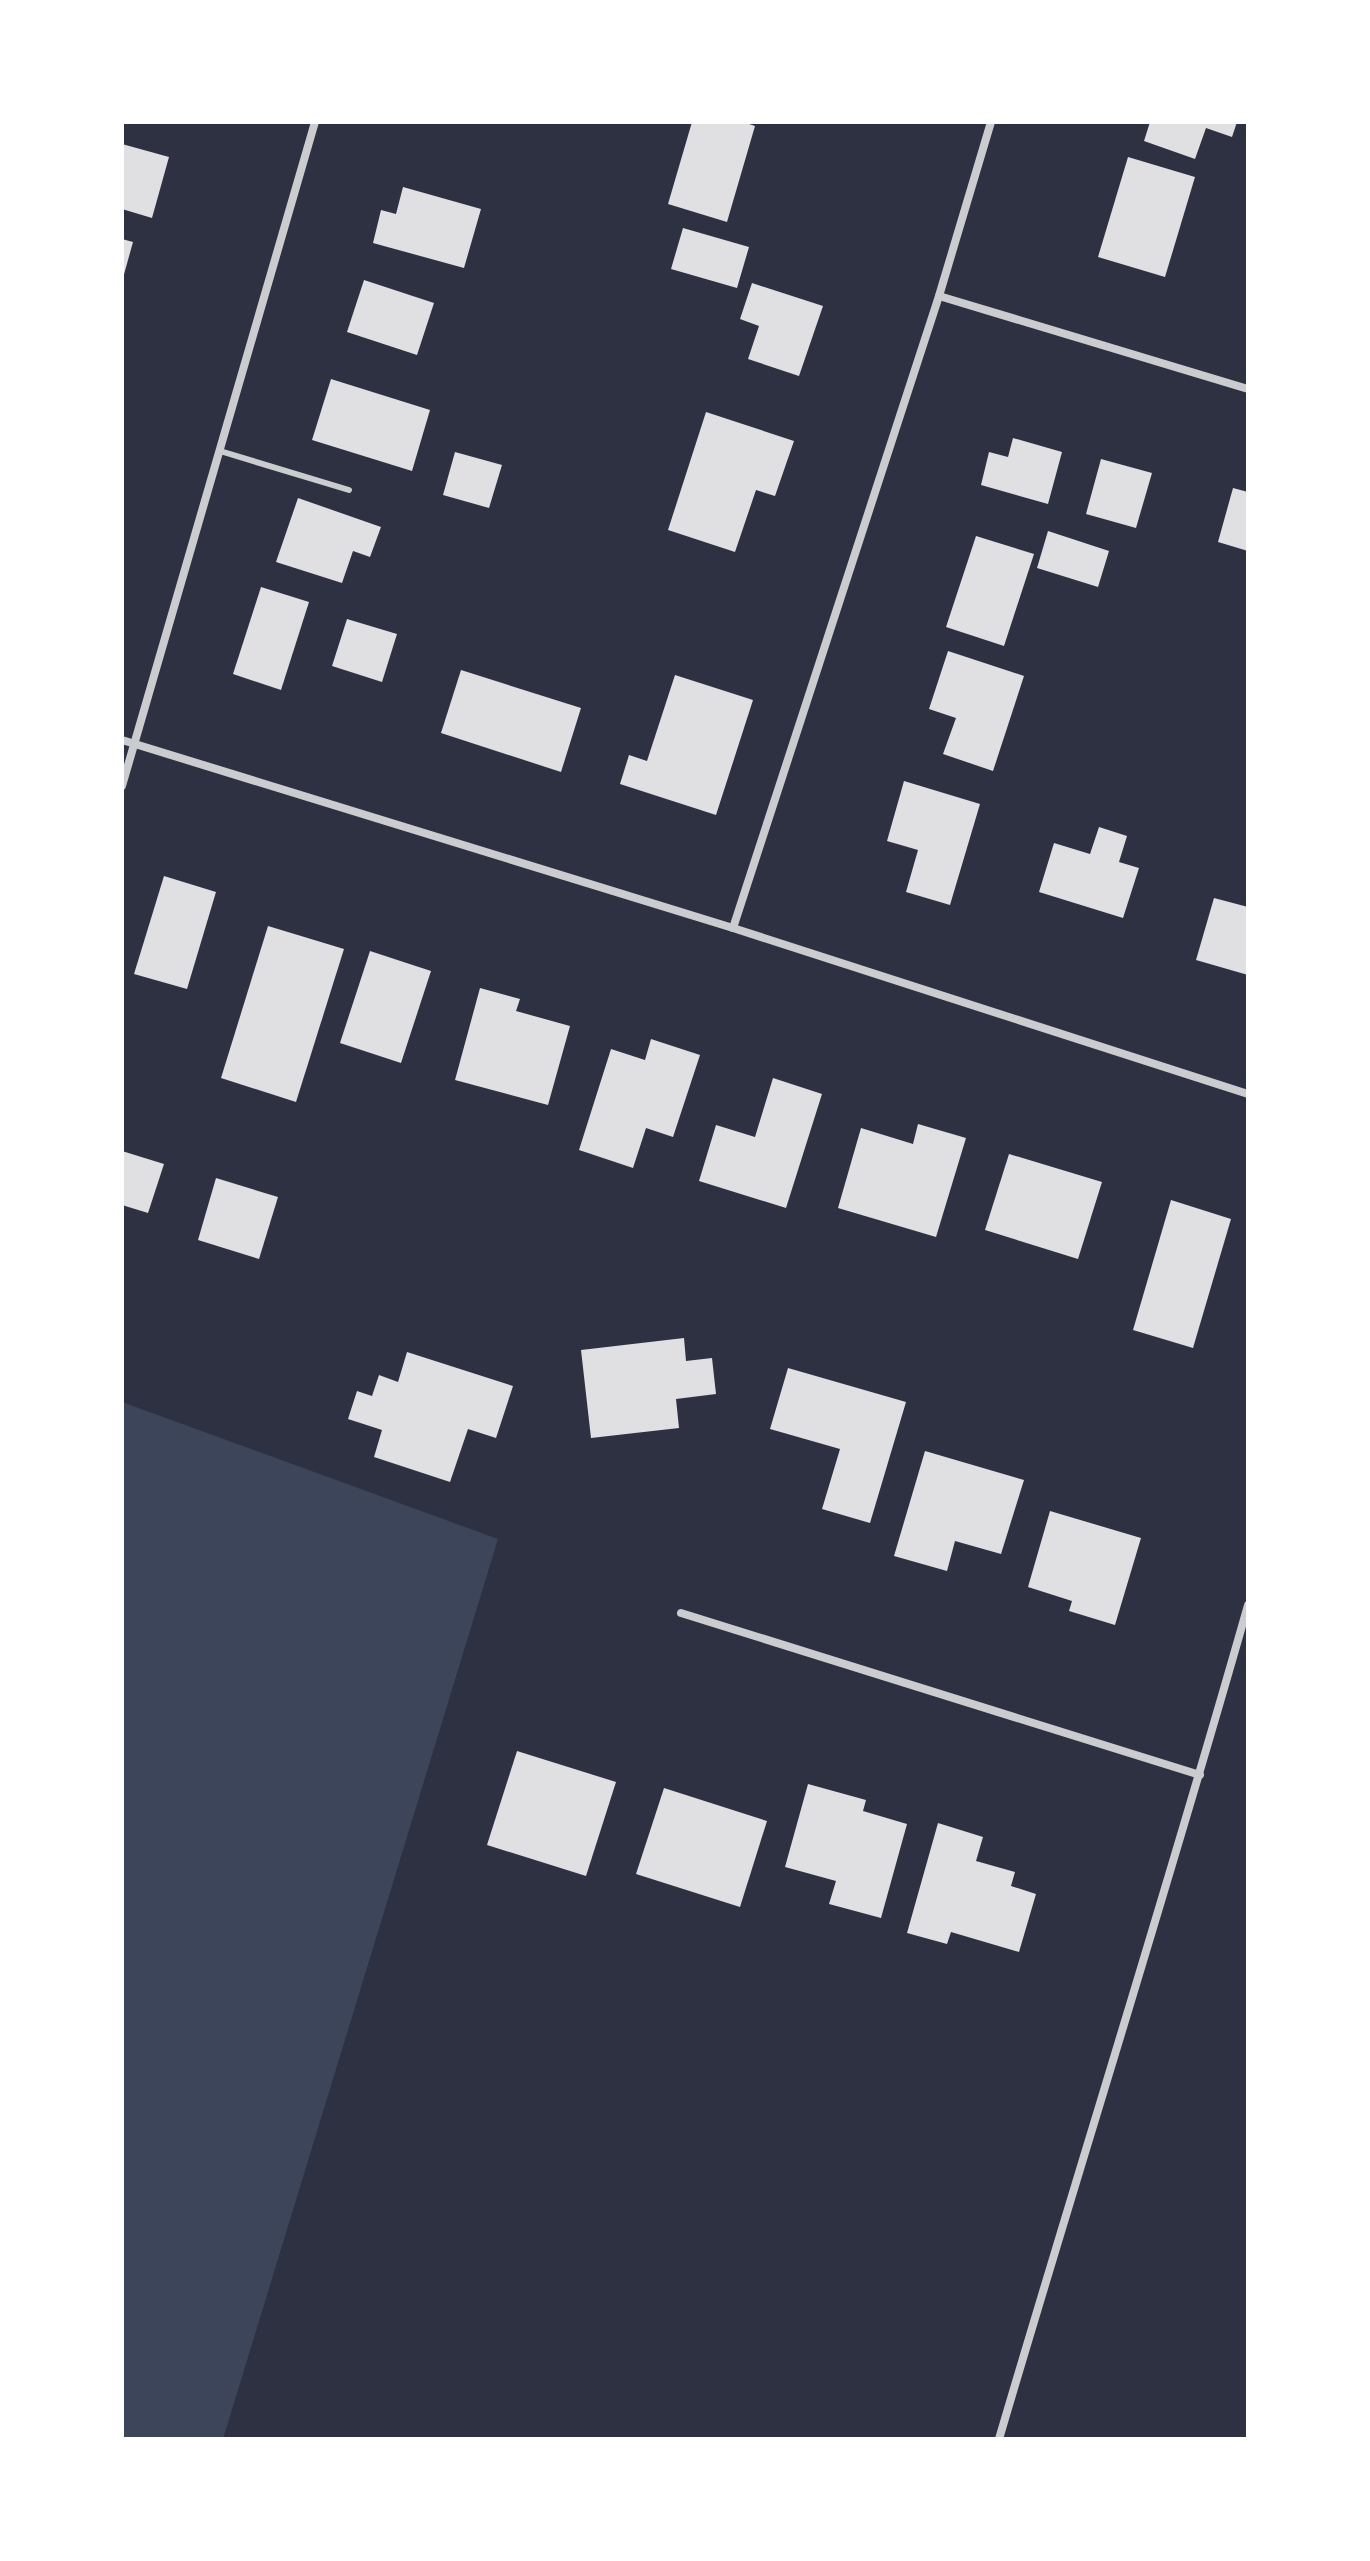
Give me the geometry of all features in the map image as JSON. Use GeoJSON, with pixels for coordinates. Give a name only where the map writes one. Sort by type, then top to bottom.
{"type":"FeatureCollection","features":[{"type":"Feature","properties":{"kind":"street"},"geometry":{"type":"LineString","coordinates":[[122,786],[315,122]]}},
{"type":"Feature","properties":{"kind":"street"},"geometry":{"type":"LineString","coordinates":[[733,928],[939,296],[991,122]]}},
{"type":"Feature","properties":{"kind":"street"},"geometry":{"type":"LineString","coordinates":[[939,296],[1248,389]]}},
{"type":"Feature","properties":{"kind":"street"},"geometry":{"type":"LineString","coordinates":[[122,740],[733,928],[1248,1094]]}},
{"type":"Feature","properties":{"kind":"street"},"geometry":{"type":"LineString","coordinates":[[999,2439],[1200,1775],[1248,1605]]}},
{"type":"Feature","properties":{"kind":"street"},"geometry":{"type":"LineString","coordinates":[[681,1613],[1200,1775]]}},
{"type":"Feature","properties":{"kind":"lane"},"geometry":{"type":"LineString","coordinates":[[220,451],[349,490]]}},
{"type":"Feature","properties":{"kind":"shaded area"},"geometry":{"type":"Polygon","coordinates":[[[122,1402],[498,1539],[223,2439],[122,2439],[122,1402]]]}},
{"type":"Feature","properties":{"kind":"building"},"geometry":{"type":"Polygon","coordinates":[[[692,122],[743,122],[755,126],[727,222],[668,204],[692,122]]]}},
{"type":"Feature","properties":{"kind":"building"},"geometry":{"type":"Polygon","coordinates":[[[1150,122],[1237,122],[1232,137],[1206,128],[1195,159],[1144,141],[1150,122]]]}},
{"type":"Feature","properties":{"kind":"building"},"geometry":{"type":"Polygon","coordinates":[[[122,144],[169,157],[152,218],[122,209],[122,144]]]}},
{"type":"Feature","properties":{"kind":"building"},"geometry":{"type":"Polygon","coordinates":[[[1128,157],[1195,177],[1165,277],[1098,257],[1128,157]]]}},
{"type":"Feature","properties":{"kind":"building"},"geometry":{"type":"Polygon","coordinates":[[[403,187],[481,209],[464,268],[373,243],[381,210],[396,214],[403,187]]]}},
{"type":"Feature","properties":{"kind":"building"},"geometry":{"type":"Polygon","coordinates":[[[683,228],[749,247],[737,288],[671,269],[683,228]]]}},
{"type":"Feature","properties":{"kind":"building"},"geometry":{"type":"Polygon","coordinates":[[[122,239],[133,242],[123,278],[122,278],[122,239]]]}},
{"type":"Feature","properties":{"kind":"building"},"geometry":{"type":"Polygon","coordinates":[[[364,280],[434,303],[417,355],[347,332],[364,280]]]}},
{"type":"Feature","properties":{"kind":"building"},"geometry":{"type":"Polygon","coordinates":[[[752,283],[823,306],[799,376],[748,359],[759,326],[740,319],[752,283]]]}},
{"type":"Feature","properties":{"kind":"building"},"geometry":{"type":"Polygon","coordinates":[[[331,379],[430,410],[412,471],[312,440],[331,379]]]}},
{"type":"Feature","properties":{"kind":"building"},"geometry":{"type":"Polygon","coordinates":[[[706,412],[794,441],[775,496],[756,490],[735,552],[668,530],[706,412]]]}},
{"type":"Feature","properties":{"kind":"building"},"geometry":{"type":"Polygon","coordinates":[[[1013,438],[1062,452],[1048,504],[981,485],[989,452],[1008,457],[1013,438]]]}},
{"type":"Feature","properties":{"kind":"building"},"geometry":{"type":"Polygon","coordinates":[[[455,452],[502,465],[489,508],[443,495],[455,452]]]}},
{"type":"Feature","properties":{"kind":"building"},"geometry":{"type":"Polygon","coordinates":[[[1101,459],[1152,473],[1136,528],[1086,514],[1101,459]]]}},
{"type":"Feature","properties":{"kind":"building"},"geometry":{"type":"Polygon","coordinates":[[[1233,488],[1248,492],[1248,551],[1218,542],[1233,488]]]}},
{"type":"Feature","properties":{"kind":"building"},"geometry":{"type":"Polygon","coordinates":[[[298,498],[381,527],[370,557],[353,551],[342,583],[276,562],[298,498]]]}},
{"type":"Feature","properties":{"kind":"building"},"geometry":{"type":"Polygon","coordinates":[[[1048,531],[1109,551],[1098,587],[1037,568],[1048,531]]]}},
{"type":"Feature","properties":{"kind":"building"},"geometry":{"type":"Polygon","coordinates":[[[976,536],[1034,554],[1004,646],[946,627],[976,536]]]}},
{"type":"Feature","properties":{"kind":"building"},"geometry":{"type":"Polygon","coordinates":[[[261,587],[309,602],[281,690],[233,674],[261,587]]]}},
{"type":"Feature","properties":{"kind":"building"},"geometry":{"type":"Polygon","coordinates":[[[347,619],[397,634],[382,682],[332,666],[347,619]]]}},
{"type":"Feature","properties":{"kind":"building"},"geometry":{"type":"Polygon","coordinates":[[[948,651],[1024,676],[993,771],[943,754],[956,718],[929,709],[948,651]]]}},
{"type":"Feature","properties":{"kind":"building"},"geometry":{"type":"Polygon","coordinates":[[[461,670],[581,708],[561,772],[441,733],[461,670]]]}},
{"type":"Feature","properties":{"kind":"building"},"geometry":{"type":"Polygon","coordinates":[[[675,675],[753,700],[716,815],[620,784],[629,755],[647,761],[675,675]]]}},
{"type":"Feature","properties":{"kind":"building"},"geometry":{"type":"Polygon","coordinates":[[[904,781],[980,804],[950,905],[906,892],[918,850],[887,841],[904,781]]]}},
{"type":"Feature","properties":{"kind":"building"},"geometry":{"type":"Polygon","coordinates":[[[1099,827],[1127,836],[1119,862],[1139,868],[1123,918],[1039,892],[1054,843],[1090,854],[1099,827]]]}},
{"type":"Feature","properties":{"kind":"building"},"geometry":{"type":"Polygon","coordinates":[[[164,876],[216,892],[187,989],[134,974],[164,876]]]}},
{"type":"Feature","properties":{"kind":"building"},"geometry":{"type":"Polygon","coordinates":[[[1214,898],[1248,907],[1248,975],[1196,960],[1214,898]]]}},
{"type":"Feature","properties":{"kind":"building"},"geometry":{"type":"Polygon","coordinates":[[[268,926],[344,949],[296,1102],[221,1078],[268,926]]]}},
{"type":"Feature","properties":{"kind":"building"},"geometry":{"type":"Polygon","coordinates":[[[370,951],[431,971],[401,1063],[340,1043],[370,951]]]}},
{"type":"Feature","properties":{"kind":"building"},"geometry":{"type":"Polygon","coordinates":[[[480,988],[520,999],[516,1011],[570,1026],[548,1105],[455,1080],[480,988]]]}},
{"type":"Feature","properties":{"kind":"building"},"geometry":{"type":"Polygon","coordinates":[[[651,1039],[700,1055],[673,1137],[646,1128],[633,1168],[579,1150],[611,1049],[645,1060],[651,1039]]]}},
{"type":"Feature","properties":{"kind":"building"},"geometry":{"type":"Polygon","coordinates":[[[773,1078],[822,1094],[786,1208],[699,1181],[716,1125],[755,1137],[773,1078]]]}},
{"type":"Feature","properties":{"kind":"building"},"geometry":{"type":"Polygon","coordinates":[[[918,1124],[966,1138],[936,1237],[838,1208],[861,1128],[913,1144],[918,1124]]]}},
{"type":"Feature","properties":{"kind":"building"},"geometry":{"type":"Polygon","coordinates":[[[122,1151],[164,1164],[148,1213],[122,1205],[122,1151]]]}},
{"type":"Feature","properties":{"kind":"building"},"geometry":{"type":"Polygon","coordinates":[[[1009,1154],[1102,1182],[1078,1259],[985,1230],[1009,1154]]]}},
{"type":"Feature","properties":{"kind":"building"},"geometry":{"type":"Polygon","coordinates":[[[216,1178],[278,1197],[259,1259],[198,1240],[216,1178]]]}},
{"type":"Feature","properties":{"kind":"building"},"geometry":{"type":"Polygon","coordinates":[[[1171,1200],[1231,1219],[1193,1348],[1133,1330],[1171,1200]]]}},
{"type":"Feature","properties":{"kind":"building"},"geometry":{"type":"Polygon","coordinates":[[[684,1338],[686,1361],[712,1358],[716,1394],[676,1399],[679,1428],[591,1438],[581,1350],[684,1338]]]}},
{"type":"Feature","properties":{"kind":"building"},"geometry":{"type":"Polygon","coordinates":[[[407,1352],[513,1386],[496,1438],[468,1429],[450,1482],[374,1457],[382,1430],[348,1419],[357,1391],[372,1396],[379,1375],[398,1382],[407,1352]]]}},
{"type":"Feature","properties":{"kind":"building"},"geometry":{"type":"Polygon","coordinates":[[[788,1368],[906,1402],[870,1523],[822,1509],[840,1449],[770,1429],[788,1368]]]}},
{"type":"Feature","properties":{"kind":"building"},"geometry":{"type":"Polygon","coordinates":[[[925,1451],[1024,1480],[1001,1554],[955,1541],[947,1571],[894,1556],[925,1451]]]}},
{"type":"Feature","properties":{"kind":"building"},"geometry":{"type":"Polygon","coordinates":[[[1050,1511],[1141,1538],[1115,1625],[1069,1611],[1072,1601],[1028,1587],[1050,1511]]]}},
{"type":"Feature","properties":{"kind":"building"},"geometry":{"type":"Polygon","coordinates":[[[517,1751],[616,1782],[586,1876],[487,1845],[517,1751]]]}},
{"type":"Feature","properties":{"kind":"building"},"geometry":{"type":"Polygon","coordinates":[[[808,1784],[866,1800],[863,1811],[907,1824],[881,1918],[829,1904],[836,1881],[785,1867],[808,1784]]]}},
{"type":"Feature","properties":{"kind":"building"},"geometry":{"type":"Polygon","coordinates":[[[664,1788],[767,1821],[740,1907],[636,1874],[664,1788]]]}},
{"type":"Feature","properties":{"kind":"building"},"geometry":{"type":"Polygon","coordinates":[[[938,1823],[983,1837],[976,1861],[1015,1872],[1011,1886],[1036,1894],[1019,1952],[951,1932],[947,1944],[907,1933],[938,1823]]]}}]}
